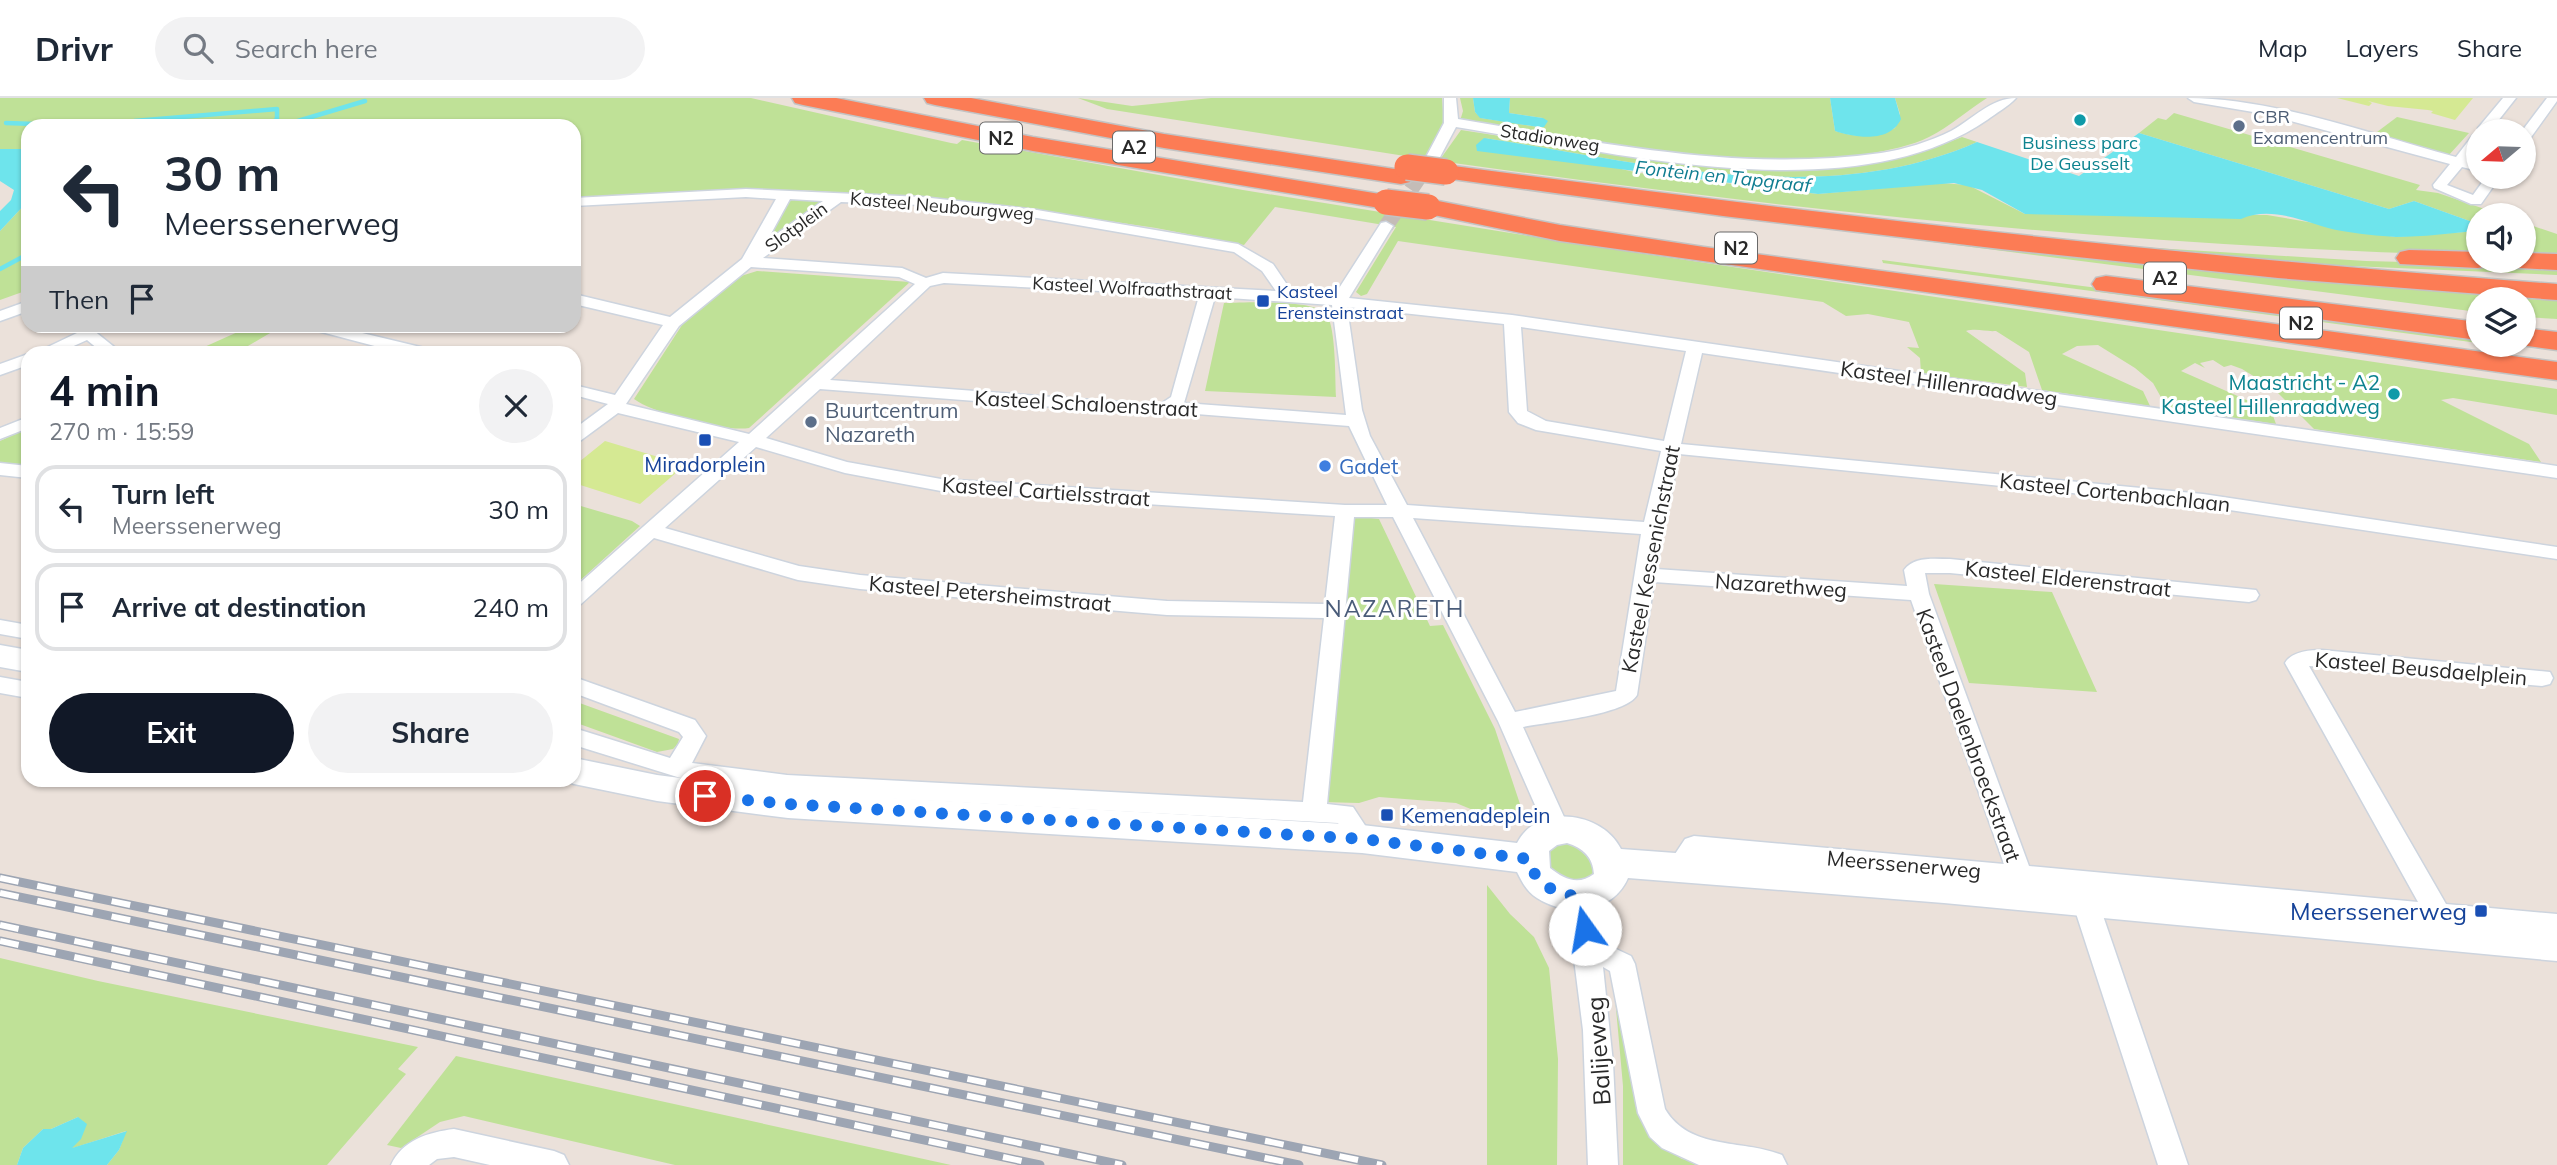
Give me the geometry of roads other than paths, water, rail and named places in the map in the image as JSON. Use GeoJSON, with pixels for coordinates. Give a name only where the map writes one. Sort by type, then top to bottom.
{"type":"FeatureCollection","features":[{"type":"Feature","properties":{"kind":"highway","name":"N2"},"geometry":{"type":"LineString","coordinates":[[803,98],[1046,146],[1395,192],[1435,183],[1653,200],[1965,239],[2295,273],[2557,292]]}},
{"type":"Feature","properties":{"kind":"highway","name":"A2"},"geometry":{"type":"LineString","coordinates":[[877,98],[1153,151],[1395,192]]}},
{"type":"Feature","properties":{"kind":"highway","name":"A2"},"geometry":{"type":"LineString","coordinates":[[935,98],[1164,141],[1395,192]]}},
{"type":"Feature","properties":{"kind":"highway","name":"N2"},"geometry":{"type":"LineString","coordinates":[[991,98],[1203,136],[1395,192],[1435,183],[2557,356]]}},
{"type":"Feature","properties":{"kind":"highway","name":"N2"},"geometry":{"type":"LineString","coordinates":[[1435,183],[1628,244],[2557,371]]}},
{"type":"Feature","properties":{"kind":"highway","name":"A2"},"geometry":{"type":"LineString","coordinates":[[1435,183],[2466,315]]}},
{"type":"Feature","properties":{"kind":"highway"},"geometry":{"type":"LineString","coordinates":[[1435,183],[1967,266]]}},
{"type":"Feature","properties":{"kind":"highway","name":"N2"},"geometry":{"type":"LineString","coordinates":[[1653,200],[1700,201],[2085,241],[2285,254],[2466,260]]}},
{"type":"Feature","properties":{"kind":"highway","name":"N2"},"geometry":{"type":"LineString","coordinates":[[2171,260],[2557,279]]}},
{"type":"Feature","properties":{"kind":"highway"},"geometry":{"type":"LineString","coordinates":[[2536,262],[2557,262]]}},
{"type":"Feature","properties":{"kind":"highway","name":"A2"},"geometry":{"type":"LineString","coordinates":[[2047,276],[2466,329]]}},
{"type":"Feature","properties":{"kind":"highway","name":"N2"},"geometry":{"type":"LineString","coordinates":[[2127,312],[2166,324],[2557,383]]}},
{"type":"Feature","properties":{"kind":"highway"},"geometry":{"type":"LineString","coordinates":[[2536,324],[2557,327]]}},
{"type":"Feature","properties":{"kind":"highway"},"geometry":{"type":"LineString","coordinates":[[2536,338],[2557,341]]}},
{"type":"Feature","properties":{"kind":"street"},"geometry":{"type":"LineString","coordinates":[[1435,183],[1452,122],[1450,98]]}},
{"type":"Feature","properties":{"kind":"street","name":"Stadionweg"},"geometry":{"type":"LineString","coordinates":[[1452,122],[1675,158],[1737,164],[1808,164],[1880,157],[1925,146],[1963,130],[2010,98]]}},
{"type":"Feature","properties":{"kind":"street"},"geometry":{"type":"LineString","coordinates":[[2194,98],[2266,110],[2466,164]]}},
{"type":"Feature","properties":{"kind":"street"},"geometry":{"type":"LineString","coordinates":[[2510,98],[2514,119]]}},
{"type":"Feature","properties":{"kind":"street"},"geometry":{"type":"LineString","coordinates":[[2516,119],[2553,98]]}},
{"type":"Feature","properties":{"kind":"street"},"geometry":{"type":"LineString","coordinates":[[2466,152],[2440,185],[2441,188],[2476,201],[2484,189]]}},
{"type":"Feature","properties":{"kind":"street"},"geometry":{"type":"LineString","coordinates":[[1395,192],[1340,301],[1339,313],[1356,421],[1509,721],[1558,830]]}},
{"type":"Feature","properties":{"kind":"street","name":"Kasteel Neubourgweg"},"geometry":{"type":"LineString","coordinates":[[581,202],[786,194],[975,205],[1226,245],[1256,259],[1279,280],[1286,296]]}},
{"type":"Feature","properties":{"kind":"street","name":"Slotplein"},"geometry":{"type":"LineString","coordinates":[[748,262],[786,194]]}},
{"type":"Feature","properties":{"kind":"street","name":"Slotplein"},"geometry":{"type":"LineString","coordinates":[[748,262],[839,196]]}},
{"type":"Feature","properties":{"kind":"street"},"geometry":{"type":"LineString","coordinates":[[581,432],[617,404],[673,323],[748,262],[902,273],[925,283],[581,593]]}},
{"type":"Feature","properties":{"kind":"street","name":"Kasteel Wolfraathstraat"},"geometry":{"type":"LineString","coordinates":[[925,283],[943,278],[964,278],[1340,301]]}},
{"type":"Feature","properties":{"kind":"street"},"geometry":{"type":"LineString","coordinates":[[1171,407],[1179,398],[1208,292]]}},
{"type":"Feature","properties":{"kind":"street"},"geometry":{"type":"LineString","coordinates":[[581,301],[673,323]]}},
{"type":"Feature","properties":{"kind":"street","name":"Kasteel Hillenraadweg"},"geometry":{"type":"LineString","coordinates":[[1340,301],[1512,320],[2557,472]]}},
{"type":"Feature","properties":{"kind":"street"},"geometry":{"type":"LineString","coordinates":[[0,316],[21,308]]}},
{"type":"Feature","properties":{"kind":"street","name":"Kasteel Cortenbachlaan"},"geometry":{"type":"LineString","coordinates":[[1512,320],[1518,412],[1524,419],[1542,426],[1670,447],[2203,500],[2557,553]]}},
{"type":"Feature","properties":{"kind":"street"},"geometry":{"type":"LineString","coordinates":[[55,346],[78,333]]}},
{"type":"Feature","properties":{"kind":"street"},"geometry":{"type":"LineString","coordinates":[[87,333],[104,346]]}},
{"type":"Feature","properties":{"kind":"street"},"geometry":{"type":"LineString","coordinates":[[344,333],[395,346]]}},
{"type":"Feature","properties":{"kind":"street","name":"Kasteel Kessenichstraat"},"geometry":{"type":"LineString","coordinates":[[1509,721],[1622,699],[1626,695],[1652,529],[1695,346]]}},
{"type":"Feature","properties":{"kind":"street"},"geometry":{"type":"LineString","coordinates":[[0,370],[21,362]]}},
{"type":"Feature","properties":{"kind":"street","name":"Kasteel Schaloenstraat"},"geometry":{"type":"LineString","coordinates":[[816,384],[1159,410],[1171,407],[1356,421]]}},
{"type":"Feature","properties":{"kind":"street"},"geometry":{"type":"LineString","coordinates":[[581,392],[752,440]]}},
{"type":"Feature","properties":{"kind":"street"},"geometry":{"type":"LineString","coordinates":[[0,434],[21,425]]}},
{"type":"Feature","properties":{"kind":"street","name":"Kasteel Cartielsstraat"},"geometry":{"type":"LineString","coordinates":[[752,440],[845,467],[941,485],[1345,511]]}},
{"type":"Feature","properties":{"kind":"street"},"geometry":{"type":"LineString","coordinates":[[0,469],[21,471]]}},
{"type":"Feature","properties":{"kind":"street"},"geometry":{"type":"LineString","coordinates":[[1314,812],[1345,511],[1400,511],[1652,529]]}},
{"type":"Feature","properties":{"kind":"street","name":"Kasteel Petersheimstraat"},"geometry":{"type":"LineString","coordinates":[[652,531],[798,573],[860,582],[1167,608],[1335,611]]}},
{"type":"Feature","properties":{"kind":"street","name":"Kasteel Elderenstraat"},"geometry":{"type":"LineString","coordinates":[[1919,594],[1914,570],[1922,566],[1937,565],[2249,595]]}},
{"type":"Feature","properties":{"kind":"street","name":"Nazarethweg"},"geometry":{"type":"LineString","coordinates":[[1644,575],[1919,594]]}},
{"type":"Feature","properties":{"kind":"street","name":"Kasteel Daelenbroeckstraat"},"geometry":{"type":"LineString","coordinates":[[1919,594],[2020,875]]}},
{"type":"Feature","properties":{"kind":"street"},"geometry":{"type":"LineString","coordinates":[[0,627],[21,631]]}},
{"type":"Feature","properties":{"kind":"street"},"geometry":{"type":"LineString","coordinates":[[0,656],[21,660]]}},
{"type":"Feature","properties":{"kind":"street","name":"Kasteel Beusdaelplein"},"geometry":{"type":"LineString","coordinates":[[2443,924],[2296,663],[2301,659],[2322,658],[2542,678]]}},
{"type":"Feature","properties":{"kind":"street"},"geometry":{"type":"LineString","coordinates":[[0,685],[21,689]]}},
{"type":"Feature","properties":{"kind":"street"},"geometry":{"type":"LineString","coordinates":[[581,688],[687,726],[695,736],[693,743],[675,768]]}},
{"type":"Feature","properties":{"kind":"street"},"geometry":{"type":"LineString","coordinates":[[581,738],[675,768],[787,784],[1345,814],[1362,839]]}},
{"type":"Feature","properties":{"kind":"street"},"geometry":{"type":"LineString","coordinates":[[581,772],[657,788],[788,804],[1362,839],[1529,859]]}},
{"type":"Feature","properties":{"kind":"street"},"geometry":{"type":"LineString","coordinates":[[1558,830],[1576,831],[1591,836],[1603,846],[1611,862],[1611,875],[1604,887],[1579,896],[1561,894],[1546,886],[1534,874],[1529,859],[1531,849],[1538,838],[1558,830]]}},
{"type":"Feature","properties":{"kind":"street","name":"Meerssenerweg"},"geometry":{"type":"LineString","coordinates":[[1679,866],[1693,846],[2020,875],[2443,924],[2557,945]]}},
{"type":"Feature","properties":{"kind":"street","name":"Meerssenerweg"},"geometry":{"type":"LineString","coordinates":[[1611,862],[2085,901],[2443,924],[2557,925]]}},
{"type":"Feature","properties":{"kind":"street","name":"Balijeweg"},"geometry":{"type":"LineString","coordinates":[[1579,896],[1588,948],[1602,1089],[1603,1165]]}},
{"type":"Feature","properties":{"kind":"street"},"geometry":{"type":"LineString","coordinates":[[2085,901],[2173,1165]]}},
{"type":"Feature","properties":{"kind":"street"},"geometry":{"type":"LineString","coordinates":[[1588,948],[1622,964],[1652,1113],[1663,1133],[1685,1147],[1772,1165]]}},
{"type":"Feature","properties":{"kind":"street"},"geometry":{"type":"LineString","coordinates":[[406,1165],[431,1146],[454,1143],[554,1165]]}},
{"type":"Feature","properties":{"kind":"water"},"geometry":{"type":"Polygon","coordinates":[[[1473,98],[1510,98],[1509,113],[1548,121],[1544,127],[1538,127],[1480,118],[1475,112],[1473,98]]]}},
{"type":"Feature","properties":{"kind":"water"},"geometry":{"type":"Polygon","coordinates":[[[1830,98],[1895,98],[1901,119],[1889,132],[1872,137],[1835,131],[1830,98]]]}},
{"type":"Feature","properties":{"kind":"water"},"geometry":{"type":"Polygon","coordinates":[[[2139,133],[2389,209],[2414,201],[2466,220],[2466,232],[2383,236],[2342,231],[2292,217],[2266,214],[2241,219],[2025,214],[1982,190],[1954,183],[1818,194],[1477,151],[1476,145],[1484,138],[1669,168],[1796,177],[1858,173],[1919,162],[1977,142],[2079,176],[2139,133]]]}},
{"type":"Feature","properties":{"kind":"water"},"geometry":{"type":"Polygon","coordinates":[[[0,149],[21,149],[21,208],[0,231],[0,211],[11,200],[14,190],[0,181],[0,149]]]}},
{"type":"Feature","properties":{"kind":"water"},"geometry":{"type":"Polygon","coordinates":[[[78,1117],[87,1124],[81,1139],[72,1148],[127,1131],[119,1150],[107,1165],[17,1165],[23,1148],[43,1129],[51,1129],[78,1117]]]}},
{"type":"Feature","properties":{"kind":"waterway","name":"Fontein en Tapgraaf"},"geometry":{"type":"LineString","coordinates":[[305,119],[365,101]]}},
{"type":"Feature","properties":{"kind":"waterway"},"geometry":{"type":"LineString","coordinates":[[158,119],[277,109],[277,119]]}},
{"type":"Feature","properties":{"kind":"waterway"},"geometry":{"type":"LineString","coordinates":[[6,123],[21,124]]}},
{"type":"Feature","properties":{"kind":"waterway","name":"Fontein en Tapgraaf"},"geometry":{"type":"LineString","coordinates":[[0,269],[21,258]]}},
{"type":"Feature","properties":{"kind":"tunnel"},"geometry":{"type":"LineString","coordinates":[[1386,226],[1432,159]]}},
{"type":"Feature","properties":{"kind":"railway"},"geometry":{"type":"LineString","coordinates":[[0,878],[1382,1165]]}},
{"type":"Feature","properties":{"kind":"railway"},"geometry":{"type":"LineString","coordinates":[[0,893],[1299,1165]]}},
{"type":"Feature","properties":{"kind":"railway"},"geometry":{"type":"LineString","coordinates":[[0,925],[1122,1165]]}},
{"type":"Feature","properties":{"kind":"railway"},"geometry":{"type":"LineString","coordinates":[[0,941],[1040,1165]]}},
{"type":"Feature","properties":{"kind":"place","name":"Business parc De Geusselt"},"geometry":{"type":"Point","coordinates":[2080,120]}},
{"type":"Feature","properties":{"kind":"place","name":"CBR Examencentrum"},"geometry":{"type":"Point","coordinates":[2239,126]}},
{"type":"Feature","properties":{"kind":"place","name":"Kasteel Erensteinstraat"},"geometry":{"type":"Point","coordinates":[1263,301]}},
{"type":"Feature","properties":{"kind":"place","name":"Maastricht - A2 Kasteel Hillenraadweg"},"geometry":{"type":"Point","coordinates":[2394,394]}},
{"type":"Feature","properties":{"kind":"place","name":"Buurtcentrum Nazareth"},"geometry":{"type":"Point","coordinates":[811,422]}},
{"type":"Feature","properties":{"kind":"place","name":"Miradorplein"},"geometry":{"type":"Point","coordinates":[705,440]}},
{"type":"Feature","properties":{"kind":"place","name":"Gadet"},"geometry":{"type":"Point","coordinates":[1325,466]}},
{"type":"Feature","properties":{"kind":"place","name":"Kemenadeplein"},"geometry":{"type":"Point","coordinates":[1387,815]}},
{"type":"Feature","properties":{"kind":"place","name":"Meerssenerweg"},"geometry":{"type":"Point","coordinates":[2481,911]}},
{"type":"Feature","properties":{"kind":"district","name":"NAZARETH"},"geometry":{"type":"Point","coordinates":[1395,608]}}]}
